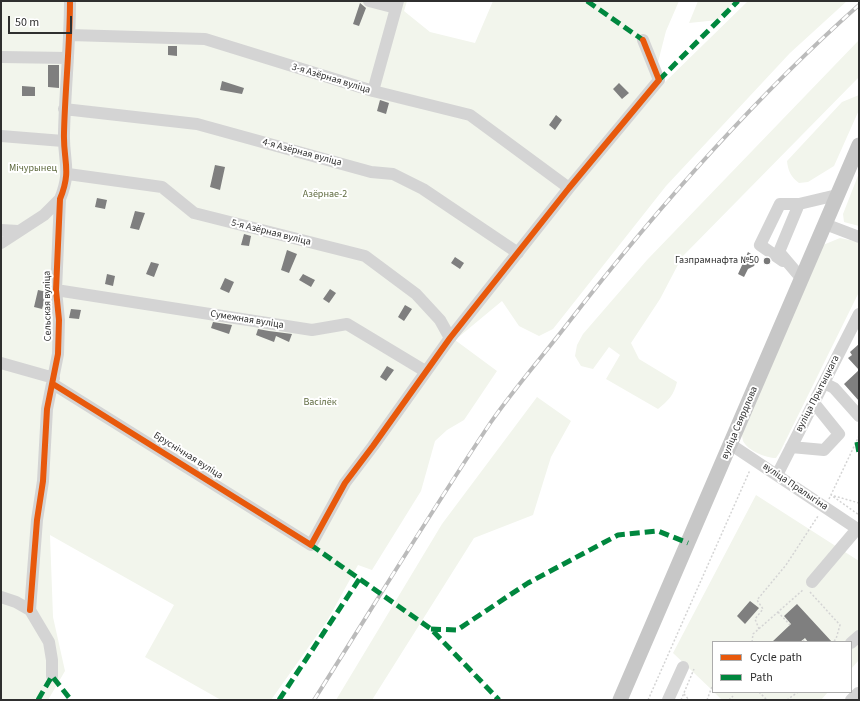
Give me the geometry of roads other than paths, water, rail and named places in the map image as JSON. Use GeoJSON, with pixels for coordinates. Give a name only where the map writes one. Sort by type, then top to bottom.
{"type":"FeatureCollection","features":[{"type":"Feature","properties":{"kind":"main road","name":"вуліца Свярдлова"},"geometry":{"type":"LineString","coordinates":[[620,700],[859,145]]}},
{"type":"Feature","properties":{"kind":"street","name":"Сельская вуліца"},"geometry":{"type":"LineString","coordinates":[[30,610],[37,520],[43,481],[47,409],[54,381],[58,354],[59,320],[56,290],[60,199],[68,174],[63,141],[70,35],[70,1]]}},
{"type":"Feature","properties":{"kind":"street"},"geometry":{"type":"LineString","coordinates":[[369,1],[397,5],[373,91]]}},
{"type":"Feature","properties":{"kind":"street","name":"3-я Азёрная вуліца"},"geometry":{"type":"LineString","coordinates":[[70,35],[205,39],[373,91],[470,115],[569,188]]}},
{"type":"Feature","properties":{"kind":"street"},"geometry":{"type":"LineString","coordinates":[[425,371],[569,188],[659,80],[643,40]]}},
{"type":"Feature","properties":{"kind":"street"},"geometry":{"type":"LineString","coordinates":[[1,57],[68,58]]}},
{"type":"Feature","properties":{"kind":"street","name":"4-я Азёрная вуліца"},"geometry":{"type":"LineString","coordinates":[[64,109],[197,124],[371,172],[393,174],[423,189],[518,253]]}},
{"type":"Feature","properties":{"kind":"street"},"geometry":{"type":"LineString","coordinates":[[1,136],[63,141]]}},
{"type":"Feature","properties":{"kind":"street","name":"5-я Азёрная вуліца"},"geometry":{"type":"LineString","coordinates":[[68,174],[162,187],[194,213],[365,256],[416,294],[440,320],[450,338]]}},
{"type":"Feature","properties":{"kind":"street"},"geometry":{"type":"LineString","coordinates":[[790,265],[760,244],[780,204],[799,204],[837,195]]}},
{"type":"Feature","properties":{"kind":"street"},"geometry":{"type":"LineString","coordinates":[[1,243],[44,215],[60,199]]}},
{"type":"Feature","properties":{"kind":"street"},"geometry":{"type":"LineString","coordinates":[[799,204],[779,252],[802,279]]}},
{"type":"Feature","properties":{"kind":"street"},"geometry":{"type":"LineString","coordinates":[[825,224],[859,237]]}},
{"type":"Feature","properties":{"kind":"street"},"geometry":{"type":"LineString","coordinates":[[1,230],[18,231]]}},
{"type":"Feature","properties":{"kind":"street","name":"Сумежная вуліца"},"geometry":{"type":"LineString","coordinates":[[56,290],[312,330],[347,324],[425,371]]}},
{"type":"Feature","properties":{"kind":"street","name":"вуліца Прытыцкага"},"geometry":{"type":"LineString","coordinates":[[777,475],[859,314]]}},
{"type":"Feature","properties":{"kind":"street","name":"Бруснічная вуліца"},"geometry":{"type":"LineString","coordinates":[[1,363],[54,381],[311,545],[346,483],[374,446],[425,371]]}},
{"type":"Feature","properties":{"kind":"street"},"geometry":{"type":"LineString","coordinates":[[824,383],[834,388],[859,416]]}},
{"type":"Feature","properties":{"kind":"street"},"geometry":{"type":"LineString","coordinates":[[791,447],[824,450],[839,434],[814,403]]}},
{"type":"Feature","properties":{"kind":"street","name":"вуліца Пралыгіна"},"geometry":{"type":"LineString","coordinates":[[730,444],[858,529]]}},
{"type":"Feature","properties":{"kind":"street"},"geometry":{"type":"LineString","coordinates":[[812,582],[858,529]]}},
{"type":"Feature","properties":{"kind":"street"},"geometry":{"type":"LineString","coordinates":[[1,597],[16,602],[30,610],[49,642],[52,660],[52,676]]}},
{"type":"Feature","properties":{"kind":"street"},"geometry":{"type":"LineString","coordinates":[[668,700],[689,668]]}},
{"type":"Feature","properties":{"kind":"railway"},"geometry":{"type":"LineString","coordinates":[[314,700],[468,456],[518,386],[633,242],[705,159],[780,80],[859,5]]}},
{"type":"Feature","properties":{"kind":"place","name":"Газпрамнафта №50"},"geometry":{"type":"Point","coordinates":[767,261]}},
{"type":"Feature","properties":{"kind":"park label","name":"Мічурынец"},"geometry":{"type":"Point","coordinates":[33,169]}},
{"type":"Feature","properties":{"kind":"park label","name":"Азёрнае-2"},"geometry":{"type":"Point","coordinates":[325,195]}},
{"type":"Feature","properties":{"kind":"park label","name":"Васілёк"},"geometry":{"type":"Point","coordinates":[320,403]}}]}
